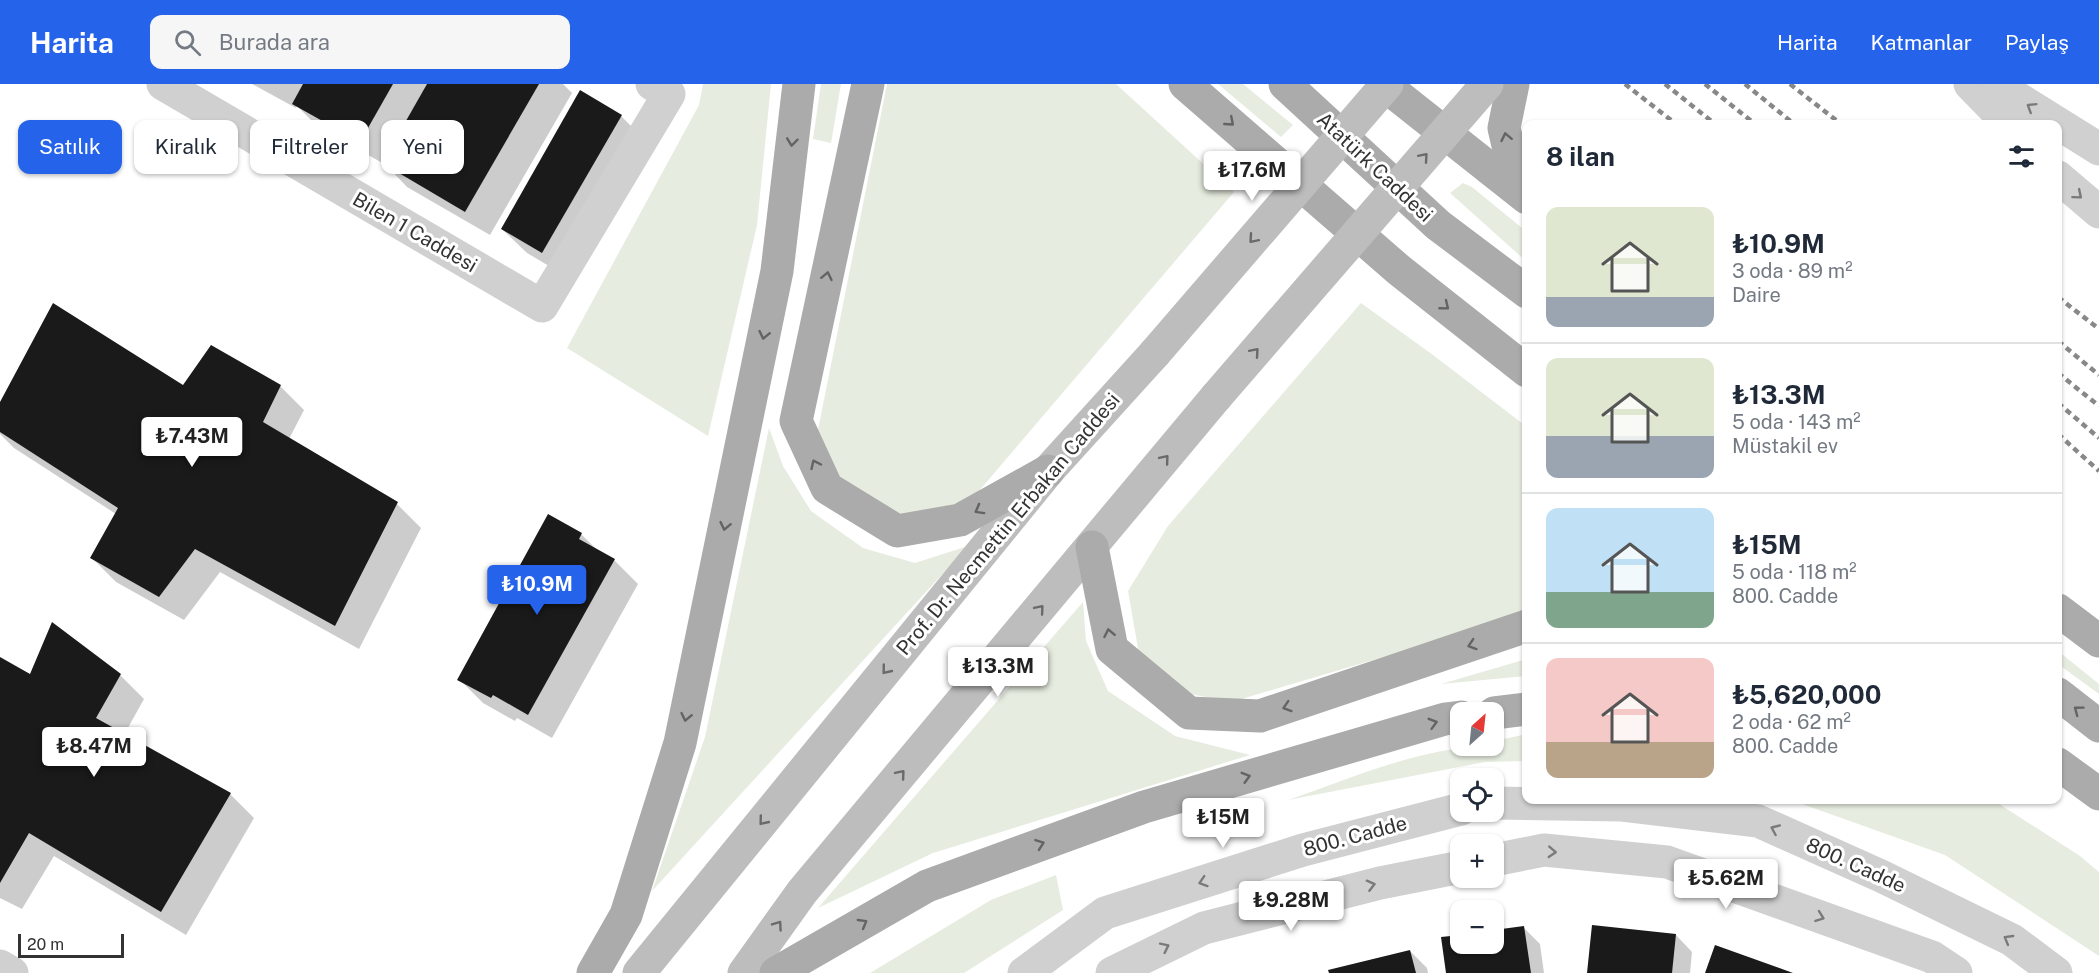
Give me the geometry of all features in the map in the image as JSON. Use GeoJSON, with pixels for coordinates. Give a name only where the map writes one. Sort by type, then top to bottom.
{"type":"FeatureCollection","features":[{"type":"Feature","properties":{"kind":"main road"},"geometry":{"type":"LineString","coordinates":[[593,973],[626,915],[681,743],[777,272],[799,84]]}},
{"type":"Feature","properties":{"kind":"main road"},"geometry":{"type":"LineString","coordinates":[[868,84],[796,421],[822,478],[827,488],[897,531],[960,520],[1048,471]]}},
{"type":"Feature","properties":{"kind":"main road"},"geometry":{"type":"LineString","coordinates":[[1185,84],[1399,270],[1522,368]]}},
{"type":"Feature","properties":{"kind":"main road","name":"Atatürk Caddesi"},"geometry":{"type":"LineString","coordinates":[[1285,84],[1438,225],[1522,288]]}},
{"type":"Feature","properties":{"kind":"main road"},"geometry":{"type":"LineString","coordinates":[[744,973],[802,892],[1216,397],[1487,84]]}},
{"type":"Feature","properties":{"kind":"main road"},"geometry":{"type":"LineString","coordinates":[[1514,84],[1504,128],[1513,167],[1522,179]]}},
{"type":"Feature","properties":{"kind":"main road"},"geometry":{"type":"LineString","coordinates":[[1385,85],[1522,194]]}},
{"type":"Feature","properties":{"kind":"main road","name":"Prof. Dr. Necmettin Erbakan Caddesi"},"geometry":{"type":"LineString","coordinates":[[639,973],[1048,471],[1155,352],[1385,85]]}},
{"type":"Feature","properties":{"kind":"main road"},"geometry":{"type":"LineString","coordinates":[[1092,547],[1112,649],[1189,713],[1260,716],[1522,628]]}},
{"type":"Feature","properties":{"kind":"main road"},"geometry":{"type":"LineString","coordinates":[[2062,613],[2097,639]]}},
{"type":"Feature","properties":{"kind":"main road"},"geometry":{"type":"LineString","coordinates":[[2062,697],[2099,726]]}},
{"type":"Feature","properties":{"kind":"main road"},"geometry":{"type":"LineString","coordinates":[[1504,712],[1522,710]]}},
{"type":"Feature","properties":{"kind":"main road"},"geometry":{"type":"LineString","coordinates":[[776,973],[927,886],[1144,807],[1450,718]]}},
{"type":"Feature","properties":{"kind":"main road"},"geometry":{"type":"LineString","coordinates":[[2062,767],[2099,794]]}},
{"type":"Feature","properties":{"kind":"main road"},"geometry":{"type":"LineString","coordinates":[[2062,794],[2099,809]]}},
{"type":"Feature","properties":{"kind":"street","name":"Bilen 1 Caddesi"},"geometry":{"type":"LineString","coordinates":[[163,84],[542,306],[661,89]]}},
{"type":"Feature","properties":{"kind":"street"},"geometry":{"type":"LineString","coordinates":[[1970,84],[2005,120]]}},
{"type":"Feature","properties":{"kind":"street"},"geometry":{"type":"LineString","coordinates":[[1995,84],[2053,120]]}},
{"type":"Feature","properties":{"kind":"street"},"geometry":{"type":"LineString","coordinates":[[2062,126],[2099,149]]}},
{"type":"Feature","properties":{"kind":"street"},"geometry":{"type":"LineString","coordinates":[[2062,180],[2099,212]]}},
{"type":"Feature","properties":{"kind":"street","name":"800. Cadde"},"geometry":{"type":"LineString","coordinates":[[1504,802],[1522,802]]}},
{"type":"Feature","properties":{"kind":"street","name":"800. Cadde"},"geometry":{"type":"LineString","coordinates":[[1622,804],[1758,821],[1881,876],[2012,940],[2056,973]]}},
{"type":"Feature","properties":{"kind":"street","name":"800. Cadde"},"geometry":{"type":"LineString","coordinates":[[1024,973],[1105,913],[1303,850],[1450,812]]}},
{"type":"Feature","properties":{"kind":"street"},"geometry":{"type":"LineString","coordinates":[[1504,858],[1544,850],[1667,862],[1936,968]]}},
{"type":"Feature","properties":{"kind":"street"},"geometry":{"type":"LineString","coordinates":[[1112,973],[1204,928],[1380,883],[1450,869]]}},
{"type":"Feature","properties":{"kind":"street"},"geometry":{"type":"LineString","coordinates":[[0,966],[12,973]]}},
{"type":"Feature","properties":{"kind":"shaded area"},"geometry":{"type":"Polygon","coordinates":[[[703,84],[771,84],[757,225],[708,436],[567,348],[699,105],[703,84]]]}},
{"type":"Feature","properties":{"kind":"shaded area"},"geometry":{"type":"Polygon","coordinates":[[[821,84],[841,84],[831,143],[813,139],[821,84]]]}},
{"type":"Feature","properties":{"kind":"shaded area"},"geometry":{"type":"Polygon","coordinates":[[[887,84],[1116,84],[1234,192],[967,505],[904,521],[845,487],[818,430],[887,84]]]}},
{"type":"Feature","properties":{"kind":"shaded area"},"geometry":{"type":"Polygon","coordinates":[[[1218,84],[1243,84],[1293,125],[1281,137],[1218,84]]]}},
{"type":"Feature","properties":{"kind":"shaded area"},"geometry":{"type":"Polygon","coordinates":[[[1463,183],[1472,187],[1522,228],[1522,258],[1450,193],[1463,183]]]}},
{"type":"Feature","properties":{"kind":"shaded area"},"geometry":{"type":"Polygon","coordinates":[[[1361,303],[1522,423],[1522,611],[1502,622],[1231,702],[1175,691],[1139,654],[1128,591],[1168,526],[1361,303]]]}},
{"type":"Feature","properties":{"kind":"shaded area"},"geometry":{"type":"Polygon","coordinates":[[[769,428],[783,466],[811,511],[863,548],[915,563],[968,546],[652,891],[705,737],[769,428]]]}},
{"type":"Feature","properties":{"kind":"shaded area"},"geometry":{"type":"Polygon","coordinates":[[[1083,602],[1086,641],[1108,691],[1175,736],[1250,755],[933,853],[818,908],[1083,602]]]}},
{"type":"Feature","properties":{"kind":"shaded area"},"geometry":{"type":"Polygon","coordinates":[[[2062,654],[2099,684],[2099,694],[2062,667],[2062,654]]]}},
{"type":"Feature","properties":{"kind":"shaded area"},"geometry":{"type":"Polygon","coordinates":[[[1522,660],[1522,676],[1441,684],[1522,660]]]}},
{"type":"Feature","properties":{"kind":"shaded area"},"geometry":{"type":"Polygon","coordinates":[[[1522,735],[1522,761],[1485,762],[1288,800],[1390,764],[1450,750],[1450,756],[1504,756],[1504,739],[1522,735]]]}},
{"type":"Feature","properties":{"kind":"shaded area"},"geometry":{"type":"Polygon","coordinates":[[[1802,804],[1999,804],[2080,856],[2099,872],[2099,956],[1945,855],[1802,804]]]}},
{"type":"Feature","properties":{"kind":"shaded area"},"geometry":{"type":"Polygon","coordinates":[[[1056,875],[1063,910],[964,973],[870,973],[991,900],[1056,875]]]}},
{"type":"Feature","properties":{"kind":"building"},"geometry":{"type":"Polygon","coordinates":[[[303,84],[393,84],[369,126],[369,120],[321,120],[292,104],[303,84]]]}},
{"type":"Feature","properties":{"kind":"building"},"geometry":{"type":"Polygon","coordinates":[[[427,84],[539,84],[465,212],[401,174],[464,174],[464,120],[406,120],[427,84]]]}},
{"type":"Feature","properties":{"kind":"building"},"geometry":{"type":"Polygon","coordinates":[[[580,90],[622,115],[542,253],[501,229],[580,90]]]}},
{"type":"Feature","properties":{"kind":"building"},"geometry":{"type":"Polygon","coordinates":[[[53,303],[183,385],[211,345],[281,385],[263,422],[398,502],[335,626],[195,549],[159,597],[90,558],[118,508],[0,432],[0,402],[53,303]]]}},
{"type":"Feature","properties":{"kind":"building"},"geometry":{"type":"Polygon","coordinates":[[[548,514],[582,533],[579,539],[615,559],[528,715],[493,695],[491,698],[457,680],[548,514]]]}},
{"type":"Feature","properties":{"kind":"building"},"geometry":{"type":"Polygon","coordinates":[[[52,622],[121,674],[96,718],[231,793],[161,912],[29,833],[0,883],[0,657],[30,674],[52,622]]]}},
{"type":"Feature","properties":{"kind":"building"},"geometry":{"type":"Polygon","coordinates":[[[1592,925],[1676,934],[1672,973],[1587,973],[1592,925]]]}},
{"type":"Feature","properties":{"kind":"building"},"geometry":{"type":"Polygon","coordinates":[[[1524,926],[1531,973],[1446,973],[1441,937],[1450,936],[1450,954],[1504,954],[1504,929],[1524,926]]]}},
{"type":"Feature","properties":{"kind":"building"},"geometry":{"type":"Polygon","coordinates":[[[1715,945],[1793,973],[1705,973],[1715,945]]]}},
{"type":"Feature","properties":{"kind":"building"},"geometry":{"type":"Polygon","coordinates":[[[1410,950],[1416,973],[1329,973],[1328,970],[1410,950]]]}},
{"type":"Feature","properties":{"kind":"railway"},"geometry":{"type":"LineString","coordinates":[[1625,84],[1671,120]]}},
{"type":"Feature","properties":{"kind":"railway"},"geometry":{"type":"LineString","coordinates":[[1665,84],[1710,120]]}},
{"type":"Feature","properties":{"kind":"railway"},"geometry":{"type":"LineString","coordinates":[[1705,84],[1750,120]]}},
{"type":"Feature","properties":{"kind":"railway"},"geometry":{"type":"LineString","coordinates":[[1745,84],[1789,120]]}},
{"type":"Feature","properties":{"kind":"railway"},"geometry":{"type":"LineString","coordinates":[[1790,84],[1836,120]]}},
{"type":"Feature","properties":{"kind":"railway"},"geometry":{"type":"LineString","coordinates":[[2062,300],[2099,329]]}},
{"type":"Feature","properties":{"kind":"railway"},"geometry":{"type":"LineString","coordinates":[[2062,344],[2099,375]]}},
{"type":"Feature","properties":{"kind":"railway"},"geometry":{"type":"LineString","coordinates":[[2062,376],[2099,406]]}},
{"type":"Feature","properties":{"kind":"railway"},"geometry":{"type":"LineString","coordinates":[[2062,406],[2099,438]]}},
{"type":"Feature","properties":{"kind":"railway"},"geometry":{"type":"LineString","coordinates":[[2062,438],[2099,471]]}}]}
